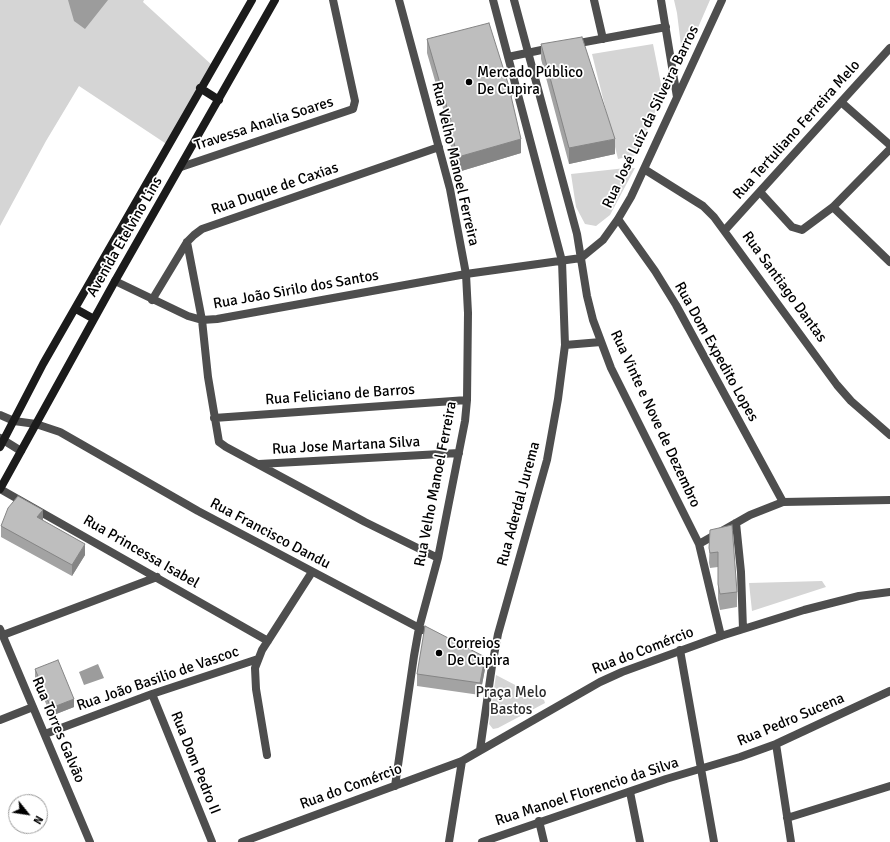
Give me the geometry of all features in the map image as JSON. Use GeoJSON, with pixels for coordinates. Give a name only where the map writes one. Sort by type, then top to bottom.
{"type":"FeatureCollection","features":[{"type":"Feature","properties":{"kind":"main road","name":"Avenida Etelvino Lins"},"geometry":{"type":"LineString","coordinates":[[1,442],[14,421],[43,364],[76,309],[200,88],[252,0]]}},
{"type":"Feature","properties":{"kind":"main road","name":"Avenida Etelvino Lins"},"geometry":{"type":"LineString","coordinates":[[0,489],[115,281],[275,0]]}},
{"type":"Feature","properties":{"kind":"main road"},"geometry":{"type":"LineString","coordinates":[[200,88],[219,100]]}},
{"type":"Feature","properties":{"kind":"main road"},"geometry":{"type":"LineString","coordinates":[[76,309],[94,319]]}},
{"type":"Feature","properties":{"kind":"street","name":"Travessa Analia Soares"},"geometry":{"type":"LineString","coordinates":[[181,167],[351,110],[355,107],[355,101],[333,0]]}},
{"type":"Feature","properties":{"kind":"street","name":"Rua Velho Manoel Ferreira"},"geometry":{"type":"LineString","coordinates":[[395,786],[409,682],[419,628],[438,558],[459,453],[467,400],[468,313],[466,274],[450,189],[399,0]]}},
{"type":"Feature","properties":{"kind":"street","name":"Rua Aderdal Jurema"},"geometry":{"type":"LineString","coordinates":[[480,750],[489,665],[547,460],[558,399],[565,345],[562,262],[493,0]]}},
{"type":"Feature","properties":{"kind":"street","name":"Rua Vinte e Nove de Dezembro"},"geometry":{"type":"LineString","coordinates":[[514,0],[577,234],[587,296],[601,342],[611,368],[698,544],[721,636]]}},
{"type":"Feature","properties":{"kind":"street"},"geometry":{"type":"LineString","coordinates":[[594,0],[603,39]]}},
{"type":"Feature","properties":{"kind":"street"},"geometry":{"type":"LineString","coordinates":[[661,0],[677,97]]}},
{"type":"Feature","properties":{"kind":"street","name":"Rua José Luiz da Silveira Barros"},"geometry":{"type":"LineString","coordinates":[[581,258],[603,240],[618,219],[644,170],[722,0]]}},
{"type":"Feature","properties":{"kind":"street"},"geometry":{"type":"LineString","coordinates":[[508,57],[666,26]]}},
{"type":"Feature","properties":{"kind":"street","name":"Rua Tertuliano Ferreira Melo"},"geometry":{"type":"LineString","coordinates":[[725,230],[890,48]]}},
{"type":"Feature","properties":{"kind":"street"},"geometry":{"type":"LineString","coordinates":[[841,102],[890,145]]}},
{"type":"Feature","properties":{"kind":"street","name":"Rua Duque de Caxias"},"geometry":{"type":"LineString","coordinates":[[152,300],[187,242],[194,235],[212,225],[439,147]]}},
{"type":"Feature","properties":{"kind":"street"},"geometry":{"type":"LineString","coordinates":[[760,192],[792,227],[799,230],[805,229],[833,207],[890,149]]}},
{"type":"Feature","properties":{"kind":"street","name":"Rua Santiago Dantas"},"geometry":{"type":"LineString","coordinates":[[644,170],[703,206],[725,230],[837,385],[851,401],[890,435]]}},
{"type":"Feature","properties":{"kind":"street"},"geometry":{"type":"LineString","coordinates":[[833,207],[890,262]]}},
{"type":"Feature","properties":{"kind":"street","name":"Rua Dom Expedito Lopes"},"geometry":{"type":"LineString","coordinates":[[618,219],[655,271],[676,305],[783,502]]}},
{"type":"Feature","properties":{"kind":"street"},"geometry":{"type":"LineString","coordinates":[[187,242],[202,320],[214,418],[218,439],[221,444],[365,522],[438,558]]}},
{"type":"Feature","properties":{"kind":"street","name":"Rua João Sirilo dos Santos"},"geometry":{"type":"LineString","coordinates":[[115,281],[152,300],[188,316],[202,320],[234,317],[466,274],[562,262],[581,258]]}},
{"type":"Feature","properties":{"kind":"street"},"geometry":{"type":"LineString","coordinates":[[565,345],[601,342]]}},
{"type":"Feature","properties":{"kind":"street","name":"Rua Feliciano de Barros"},"geometry":{"type":"LineString","coordinates":[[214,418],[467,400]]}},
{"type":"Feature","properties":{"kind":"street","name":"Rua Francisco Dandu"},"geometry":{"type":"LineString","coordinates":[[0,415],[14,421],[36,424],[60,432],[198,511],[431,634]]}},
{"type":"Feature","properties":{"kind":"street"},"geometry":{"type":"LineString","coordinates":[[1,442],[21,451]]}},
{"type":"Feature","properties":{"kind":"street","name":"Rua Jose Martana Silva"},"geometry":{"type":"LineString","coordinates":[[259,464],[459,453]]}},
{"type":"Feature","properties":{"kind":"street","name":"Rua Princessa Isabel"},"geometry":{"type":"LineString","coordinates":[[0,489],[268,641]]}},
{"type":"Feature","properties":{"kind":"street"},"geometry":{"type":"LineString","coordinates":[[698,544],[766,508],[783,502],[890,500]]}},
{"type":"Feature","properties":{"kind":"street"},"geometry":{"type":"LineString","coordinates":[[736,523],[741,572],[743,629]]}},
{"type":"Feature","properties":{"kind":"street"},"geometry":{"type":"LineString","coordinates":[[267,754],[256,689],[255,668],[258,659],[268,641],[312,572]]}},
{"type":"Feature","properties":{"kind":"street"},"geometry":{"type":"LineString","coordinates":[[1,632],[157,577]]}},
{"type":"Feature","properties":{"kind":"street","name":"Rua do Comércio"},"geometry":{"type":"LineString","coordinates":[[242,842],[462,761],[600,682],[680,650],[804,610],[859,596],[890,592]]}},
{"type":"Feature","properties":{"kind":"street","name":"Rua Torres Galvão"},"geometry":{"type":"LineString","coordinates":[[1,632],[90,842]]}},
{"type":"Feature","properties":{"kind":"street"},"geometry":{"type":"LineString","coordinates":[[680,650],[714,842]]}},
{"type":"Feature","properties":{"kind":"street","name":"Rua João Basilio de Vascoc"},"geometry":{"type":"LineString","coordinates":[[44,734],[152,694],[258,659]]}},
{"type":"Feature","properties":{"kind":"street","name":"Rua Pedro Sucena"},"geometry":{"type":"LineString","coordinates":[[701,770],[776,744],[890,691]]}},
{"type":"Feature","properties":{"kind":"street","name":"Rua Dom Pedro II"},"geometry":{"type":"LineString","coordinates":[[152,694],[212,842]]}},
{"type":"Feature","properties":{"kind":"street"},"geometry":{"type":"LineString","coordinates":[[0,720],[33,706]]}},
{"type":"Feature","properties":{"kind":"street"},"geometry":{"type":"LineString","coordinates":[[776,744],[790,842]]}},
{"type":"Feature","properties":{"kind":"street"},"geometry":{"type":"LineString","coordinates":[[449,842],[462,761]]}},
{"type":"Feature","properties":{"kind":"street","name":"Rua Manoel Florencio da Silva"},"geometry":{"type":"LineString","coordinates":[[482,842],[539,821],[666,779],[701,770]]}},
{"type":"Feature","properties":{"kind":"street"},"geometry":{"type":"LineString","coordinates":[[787,818],[890,786]]}},
{"type":"Feature","properties":{"kind":"street"},"geometry":{"type":"LineString","coordinates":[[630,792],[640,842]]}},
{"type":"Feature","properties":{"kind":"street"},"geometry":{"type":"LineString","coordinates":[[539,821],[544,842]]}},
{"type":"Feature","properties":{"kind":"green space"},"geometry":{"type":"Polygon","coordinates":[[[0,0],[144,0],[143,2],[213,66],[171,147],[79,86],[46,141],[0,226],[0,0]]]}},
{"type":"Feature","properties":{"kind":"green space"},"geometry":{"type":"Polygon","coordinates":[[[674,0],[710,0],[683,62],[677,13],[674,0]]]}},
{"type":"Feature","properties":{"kind":"green space"},"geometry":{"type":"Polygon","coordinates":[[[653,44],[663,94],[636,155],[618,159],[592,54],[653,44]]]}},
{"type":"Feature","properties":{"kind":"green space"},"geometry":{"type":"Polygon","coordinates":[[[635,168],[610,215],[596,226],[585,224],[576,207],[571,174],[635,168]]]}},
{"type":"Feature","properties":{"kind":"green space"},"geometry":{"type":"Polygon","coordinates":[[[822,581],[826,587],[752,611],[749,583],[822,581]]]}},
{"type":"Feature","properties":{"kind":"green space","name":"Praça Melo Bastos"},"geometry":{"type":"Polygon","coordinates":[[[496,675],[544,700],[545,703],[498,728],[493,729],[489,724],[496,675]]]}},
{"type":"Feature","properties":{"kind":"shaded area"},"geometry":{"type":"Polygon","coordinates":[[[68,0],[108,0],[85,29],[74,21],[68,0]]]}},
{"type":"Feature","properties":{"kind":"shaded area"},"geometry":{"type":"Polygon","coordinates":[[[98,664],[104,678],[84,685],[79,672],[98,664]]]}},
{"type":"Feature","properties":{"kind":"building","name":"Mercado Público De Cupira"},"geometry":{"type":"Polygon","coordinates":[[[489,23],[512,96],[521,139],[458,157],[448,122],[451,121],[427,39],[489,23]]]}},
{"type":"Feature","properties":{"kind":"building"},"geometry":{"type":"Polygon","coordinates":[[[582,37],[615,139],[569,148],[541,44],[582,37]]]}},
{"type":"Feature","properties":{"kind":"building"},"geometry":{"type":"Polygon","coordinates":[[[18,496],[43,510],[37,517],[85,544],[72,565],[1,526],[8,508],[18,496]]]}},
{"type":"Feature","properties":{"kind":"building"},"geometry":{"type":"Polygon","coordinates":[[[732,525],[737,592],[720,594],[718,584],[718,552],[710,553],[710,530],[732,525]]]}},
{"type":"Feature","properties":{"kind":"building","name":"Correios De Cupira"},"geometry":{"type":"Polygon","coordinates":[[[425,626],[485,657],[480,683],[417,674],[425,626]]]}},
{"type":"Feature","properties":{"kind":"building"},"geometry":{"type":"Polygon","coordinates":[[[58,660],[74,699],[51,708],[35,669],[58,660]]]}},
{"type":"Feature","properties":{"kind":"place","name":"Mercado Público De Cupira"},"geometry":{"type":"Point","coordinates":[469,82]}},
{"type":"Feature","properties":{"kind":"place","name":"Correios De Cupira"},"geometry":{"type":"Point","coordinates":[439,653]}}]}
